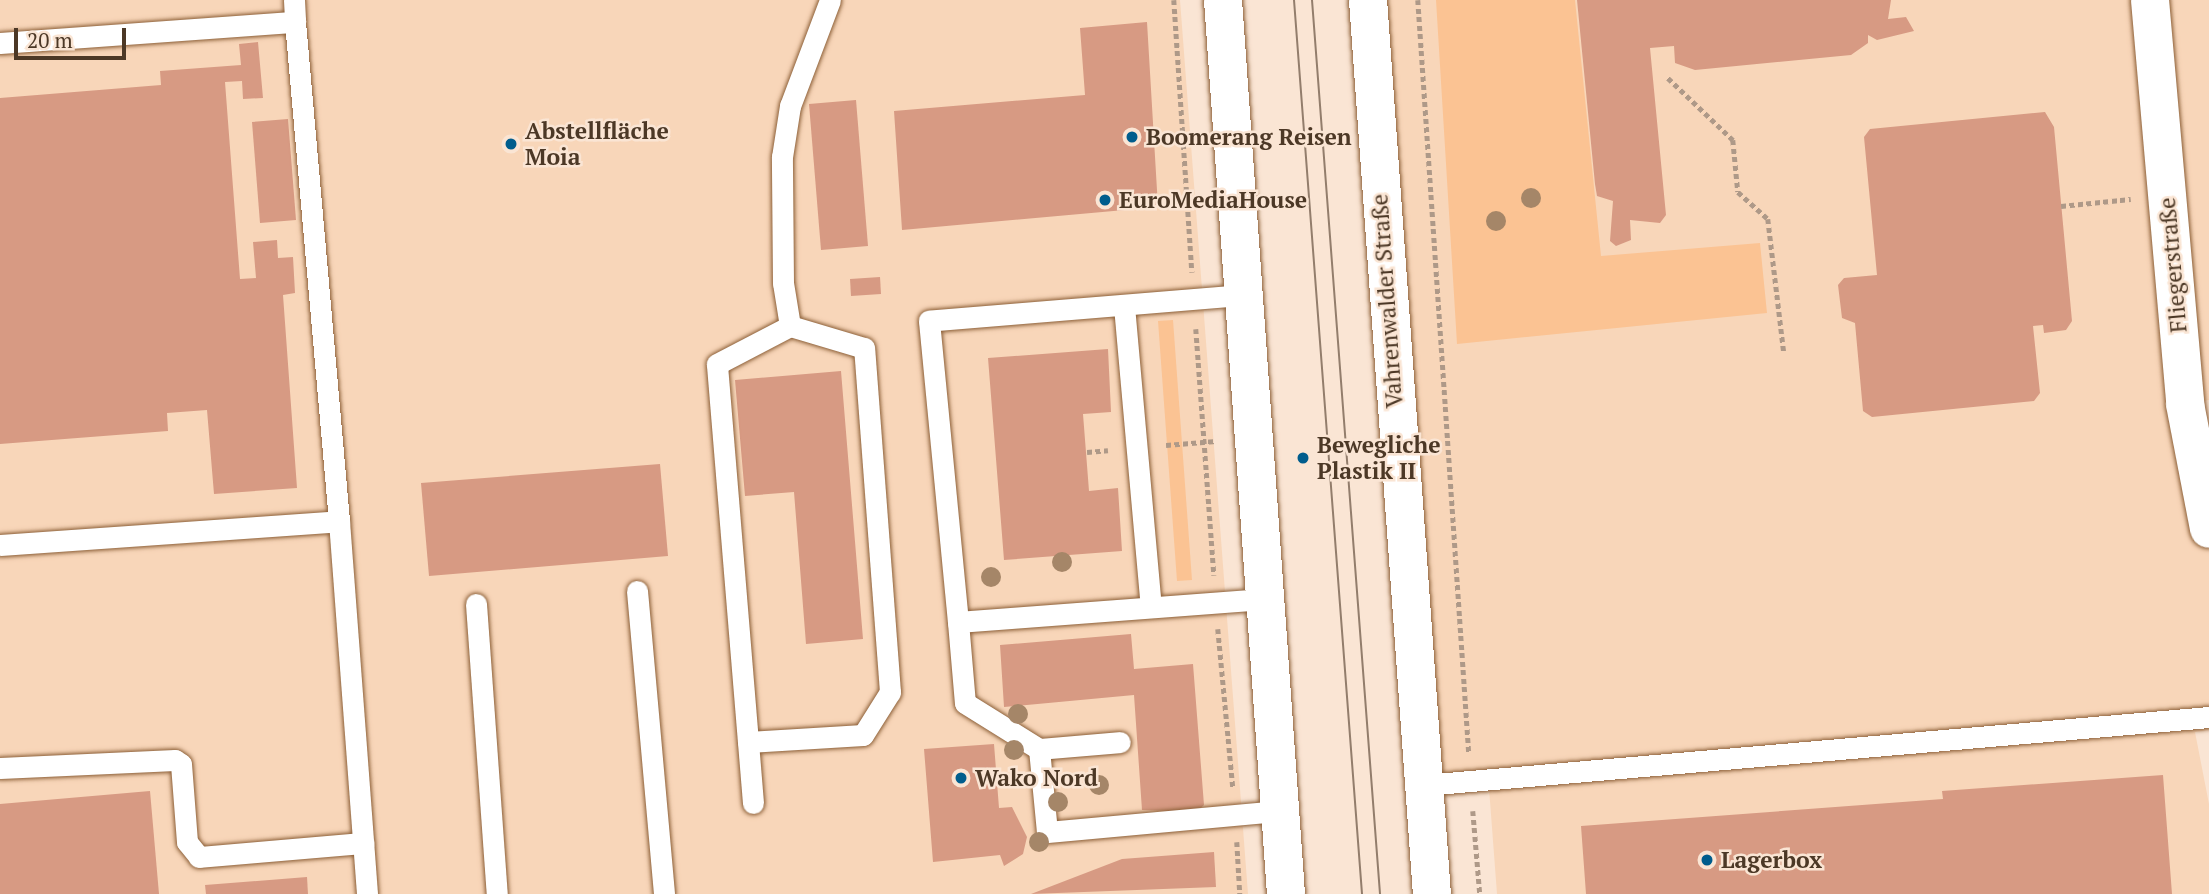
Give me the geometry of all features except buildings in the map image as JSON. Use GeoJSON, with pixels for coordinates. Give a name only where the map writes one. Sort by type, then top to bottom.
{"type":"FeatureCollection","features":[{"type":"Feature","properties":{"kind":"main road"},"geometry":{"type":"LineString","coordinates":[[1223,0],[1277,811],[1286,894]]}},
{"type":"Feature","properties":{"kind":"main road","name":"Vahrenwalder Straße"},"geometry":{"type":"LineString","coordinates":[[1368,0],[1432,894]]}},
{"type":"Feature","properties":{"kind":"main road","name":"Fliegerstraße"},"geometry":{"type":"LineString","coordinates":[[2150,0],[2209,529]]}},
{"type":"Feature","properties":{"kind":"lane"},"geometry":{"type":"LineString","coordinates":[[294,0],[339,521],[367,894]]}},
{"type":"Feature","properties":{"kind":"lane"},"geometry":{"type":"LineString","coordinates":[[790,326],[783,283],[782,157],[793,94],[830,0]]}},
{"type":"Feature","properties":{"kind":"lane"},"geometry":{"type":"LineString","coordinates":[[0,43],[296,22]]}},
{"type":"Feature","properties":{"kind":"lane"},"geometry":{"type":"LineString","coordinates":[[1120,742],[1039,748],[965,703],[929,321],[1242,295]]}},
{"type":"Feature","properties":{"kind":"lane"},"geometry":{"type":"LineString","coordinates":[[1124,306],[1151,607]]}},
{"type":"Feature","properties":{"kind":"lane"},"geometry":{"type":"LineString","coordinates":[[748,742],[863,735],[890,692],[864,348],[790,326],[717,364],[753,803]]}},
{"type":"Feature","properties":{"kind":"lane"},"geometry":{"type":"LineString","coordinates":[[0,545],[339,521]]}},
{"type":"Feature","properties":{"kind":"lane"},"geometry":{"type":"LineString","coordinates":[[637,591],[664,894]]}},
{"type":"Feature","properties":{"kind":"lane"},"geometry":{"type":"LineString","coordinates":[[958,622],[1263,599]]}},
{"type":"Feature","properties":{"kind":"lane"},"geometry":{"type":"LineString","coordinates":[[476,604],[497,894]]}},
{"type":"Feature","properties":{"kind":"lane"},"geometry":{"type":"LineString","coordinates":[[1424,785],[2209,717]]}},
{"type":"Feature","properties":{"kind":"lane"},"geometry":{"type":"LineString","coordinates":[[1039,748],[1047,832],[1277,811]]}},
{"type":"Feature","properties":{"kind":"lane"},"geometry":{"type":"LineString","coordinates":[[0,768],[175,760],[181,764],[187,842],[199,857],[363,843]]}},
{"type":"Feature","properties":{"kind":"path"},"geometry":{"type":"LineString","coordinates":[[1174,0],[1216,602],[1240,894]]}},
{"type":"Feature","properties":{"kind":"path"},"geometry":{"type":"LineString","coordinates":[[1418,0],[1480,894]]}},
{"type":"Feature","properties":{"kind":"path"},"geometry":{"type":"LineString","coordinates":[[1668,78],[1732,140],[1738,192],[1768,219],[1784,353]]}},
{"type":"Feature","properties":{"kind":"path"},"geometry":{"type":"LineString","coordinates":[[2061,206],[2092,203]]}},
{"type":"Feature","properties":{"kind":"shaded area"},"geometry":{"type":"Polygon","coordinates":[[[0,0],[1180,0],[1248,894],[0,894],[0,0]]]}},
{"type":"Feature","properties":{"kind":"shaded area"},"geometry":{"type":"Polygon","coordinates":[[[1368,0],[2209,0],[2209,400],[2185,404],[2209,529],[2209,730],[2195,732],[2209,804],[2209,894],[1497,894],[1489,788],[1424,793],[1368,0]]]}},
{"type":"Feature","properties":{"kind":"shaded area"},"geometry":{"type":"Polygon","coordinates":[[[1436,0],[1575,0],[1601,256],[1760,243],[1767,313],[1457,344],[1436,0]]]}},
{"type":"Feature","properties":{"kind":"shaded area"},"geometry":{"type":"Polygon","coordinates":[[[1173,320],[1192,580],[1177,581],[1158,321],[1173,320]]]}},
{"type":"Feature","properties":{"kind":"tram line"},"geometry":{"type":"LineString","coordinates":[[1294,0],[1362,894]]}},
{"type":"Feature","properties":{"kind":"tram line"},"geometry":{"type":"LineString","coordinates":[[1312,0],[1380,894]]}},
{"type":"Feature","properties":{"kind":"place","name":"Boomerang Reisen"},"geometry":{"type":"Point","coordinates":[1132,137]}},
{"type":"Feature","properties":{"kind":"place","name":"Abstellfläche Moia"},"geometry":{"type":"Point","coordinates":[511,144]}},
{"type":"Feature","properties":{"kind":"place","name":"EuroMediaHouse"},"geometry":{"type":"Point","coordinates":[1105,200]}},
{"type":"Feature","properties":{"kind":"place","name":"Bewegliche Plastik II"},"geometry":{"type":"Point","coordinates":[1303,458]}},
{"type":"Feature","properties":{"kind":"place","name":"Wako Nord"},"geometry":{"type":"Point","coordinates":[961,778]}},
{"type":"Feature","properties":{"kind":"place","name":"Lagerbox"},"geometry":{"type":"Point","coordinates":[1707,860]}}]}
